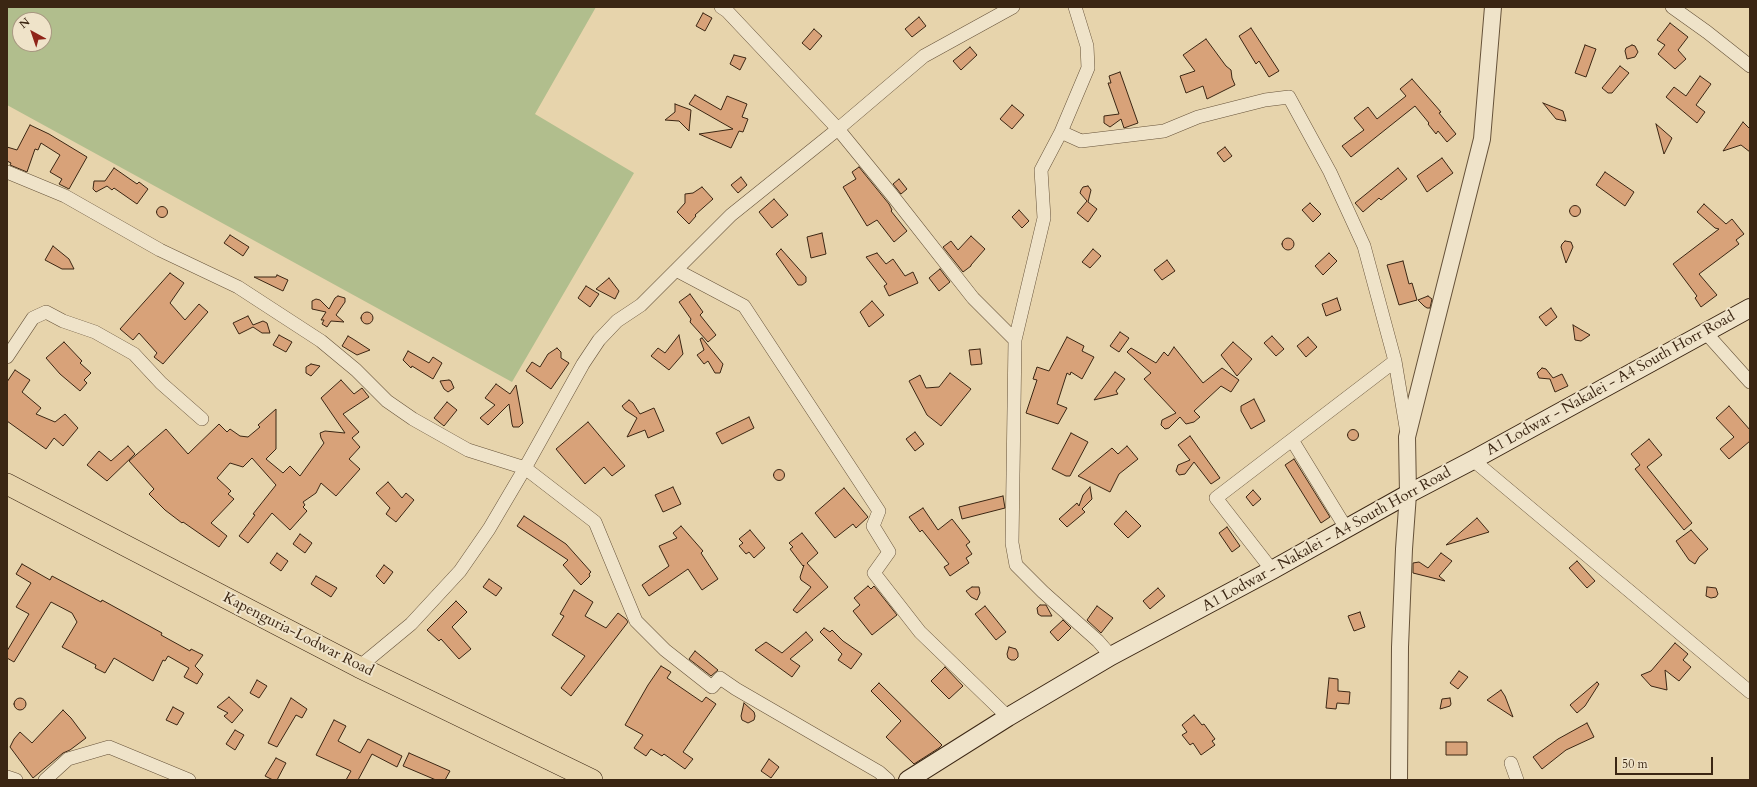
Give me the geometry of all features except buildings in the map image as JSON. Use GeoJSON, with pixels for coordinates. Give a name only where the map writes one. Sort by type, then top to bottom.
{"type":"FeatureCollection","features":[{"type":"Feature","properties":{"kind":"highway","name":"Kapenguria-Lodwar Road"},"geometry":{"type":"LineString","coordinates":[[7,484],[359,667],[592,780]]}},
{"type":"Feature","properties":{"kind":"main road","name":"A1 Lodwar - Nakalei - A4 South Horr Road"},"geometry":{"type":"LineString","coordinates":[[908,780],[1111,656],[1272,570],[1408,494],[1750,308]]}},
{"type":"Feature","properties":{"kind":"street"},"geometry":{"type":"LineString","coordinates":[[721,7],[727,11],[838,130],[892,195],[972,298],[1015,340]]}},
{"type":"Feature","properties":{"kind":"street"},"geometry":{"type":"LineString","coordinates":[[359,667],[411,624],[460,571],[489,529],[583,364],[599,340],[617,321],[641,305],[731,215],[838,130],[924,56],[1013,7]]}},
{"type":"Feature","properties":{"kind":"street"},"geometry":{"type":"LineString","coordinates":[[1075,7],[1087,46],[1088,68],[1061,132],[1041,170],[1044,218],[1015,340],[1012,543],[1016,565],[1043,592],[1098,641],[1111,656]]}},
{"type":"Feature","properties":{"kind":"street"},"geometry":{"type":"LineString","coordinates":[[1408,437],[1482,139],[1493,7]]}},
{"type":"Feature","properties":{"kind":"street"},"geometry":{"type":"LineString","coordinates":[[1672,7],[1750,66]]}},
{"type":"Feature","properties":{"kind":"street"},"geometry":{"type":"LineString","coordinates":[[1061,132],[1082,141],[1164,131],[1198,117],[1265,100],[1289,97],[1330,172],[1364,246],[1395,361],[1408,437],[1408,494],[1404,549],[1401,639],[1399,780]]}},
{"type":"Feature","properties":{"kind":"street"},"geometry":{"type":"LineString","coordinates":[[7,172],[65,196],[160,250],[238,287],[321,341],[356,370],[387,401],[413,419],[468,450],[525,468],[595,522],[636,621],[665,650],[712,687],[720,678],[736,689],[879,772],[888,780]]}},
{"type":"Feature","properties":{"kind":"street"},"geometry":{"type":"LineString","coordinates":[[676,270],[744,306],[879,511],[873,526],[889,552],[874,573],[920,632],[1008,718]]}},
{"type":"Feature","properties":{"kind":"street"},"geometry":{"type":"LineString","coordinates":[[7,357],[33,318],[46,312],[63,321],[95,332],[134,354],[161,383],[202,419]]}},
{"type":"Feature","properties":{"kind":"street"},"geometry":{"type":"LineString","coordinates":[[1706,333],[1750,382]]}},
{"type":"Feature","properties":{"kind":"street"},"geometry":{"type":"LineString","coordinates":[[1272,570],[1216,498],[1395,361]]}},
{"type":"Feature","properties":{"kind":"street"},"geometry":{"type":"LineString","coordinates":[[1292,440],[1346,528]]}},
{"type":"Feature","properties":{"kind":"street"},"geometry":{"type":"LineString","coordinates":[[1473,460],[1750,692]]}},
{"type":"Feature","properties":{"kind":"street"},"geometry":{"type":"LineString","coordinates":[[45,780],[68,759],[109,746],[189,780]]}},
{"type":"Feature","properties":{"kind":"street"},"geometry":{"type":"LineString","coordinates":[[1511,763],[1517,780]]}},
{"type":"Feature","properties":{"kind":"street"},"geometry":{"type":"LineString","coordinates":[[7,777],[16,780]]}},
{"type":"Feature","properties":{"kind":"green space"},"geometry":{"type":"Polygon","coordinates":[[[7,7],[596,7],[535,114],[634,173],[512,382],[7,105],[7,7]]]}}]}
